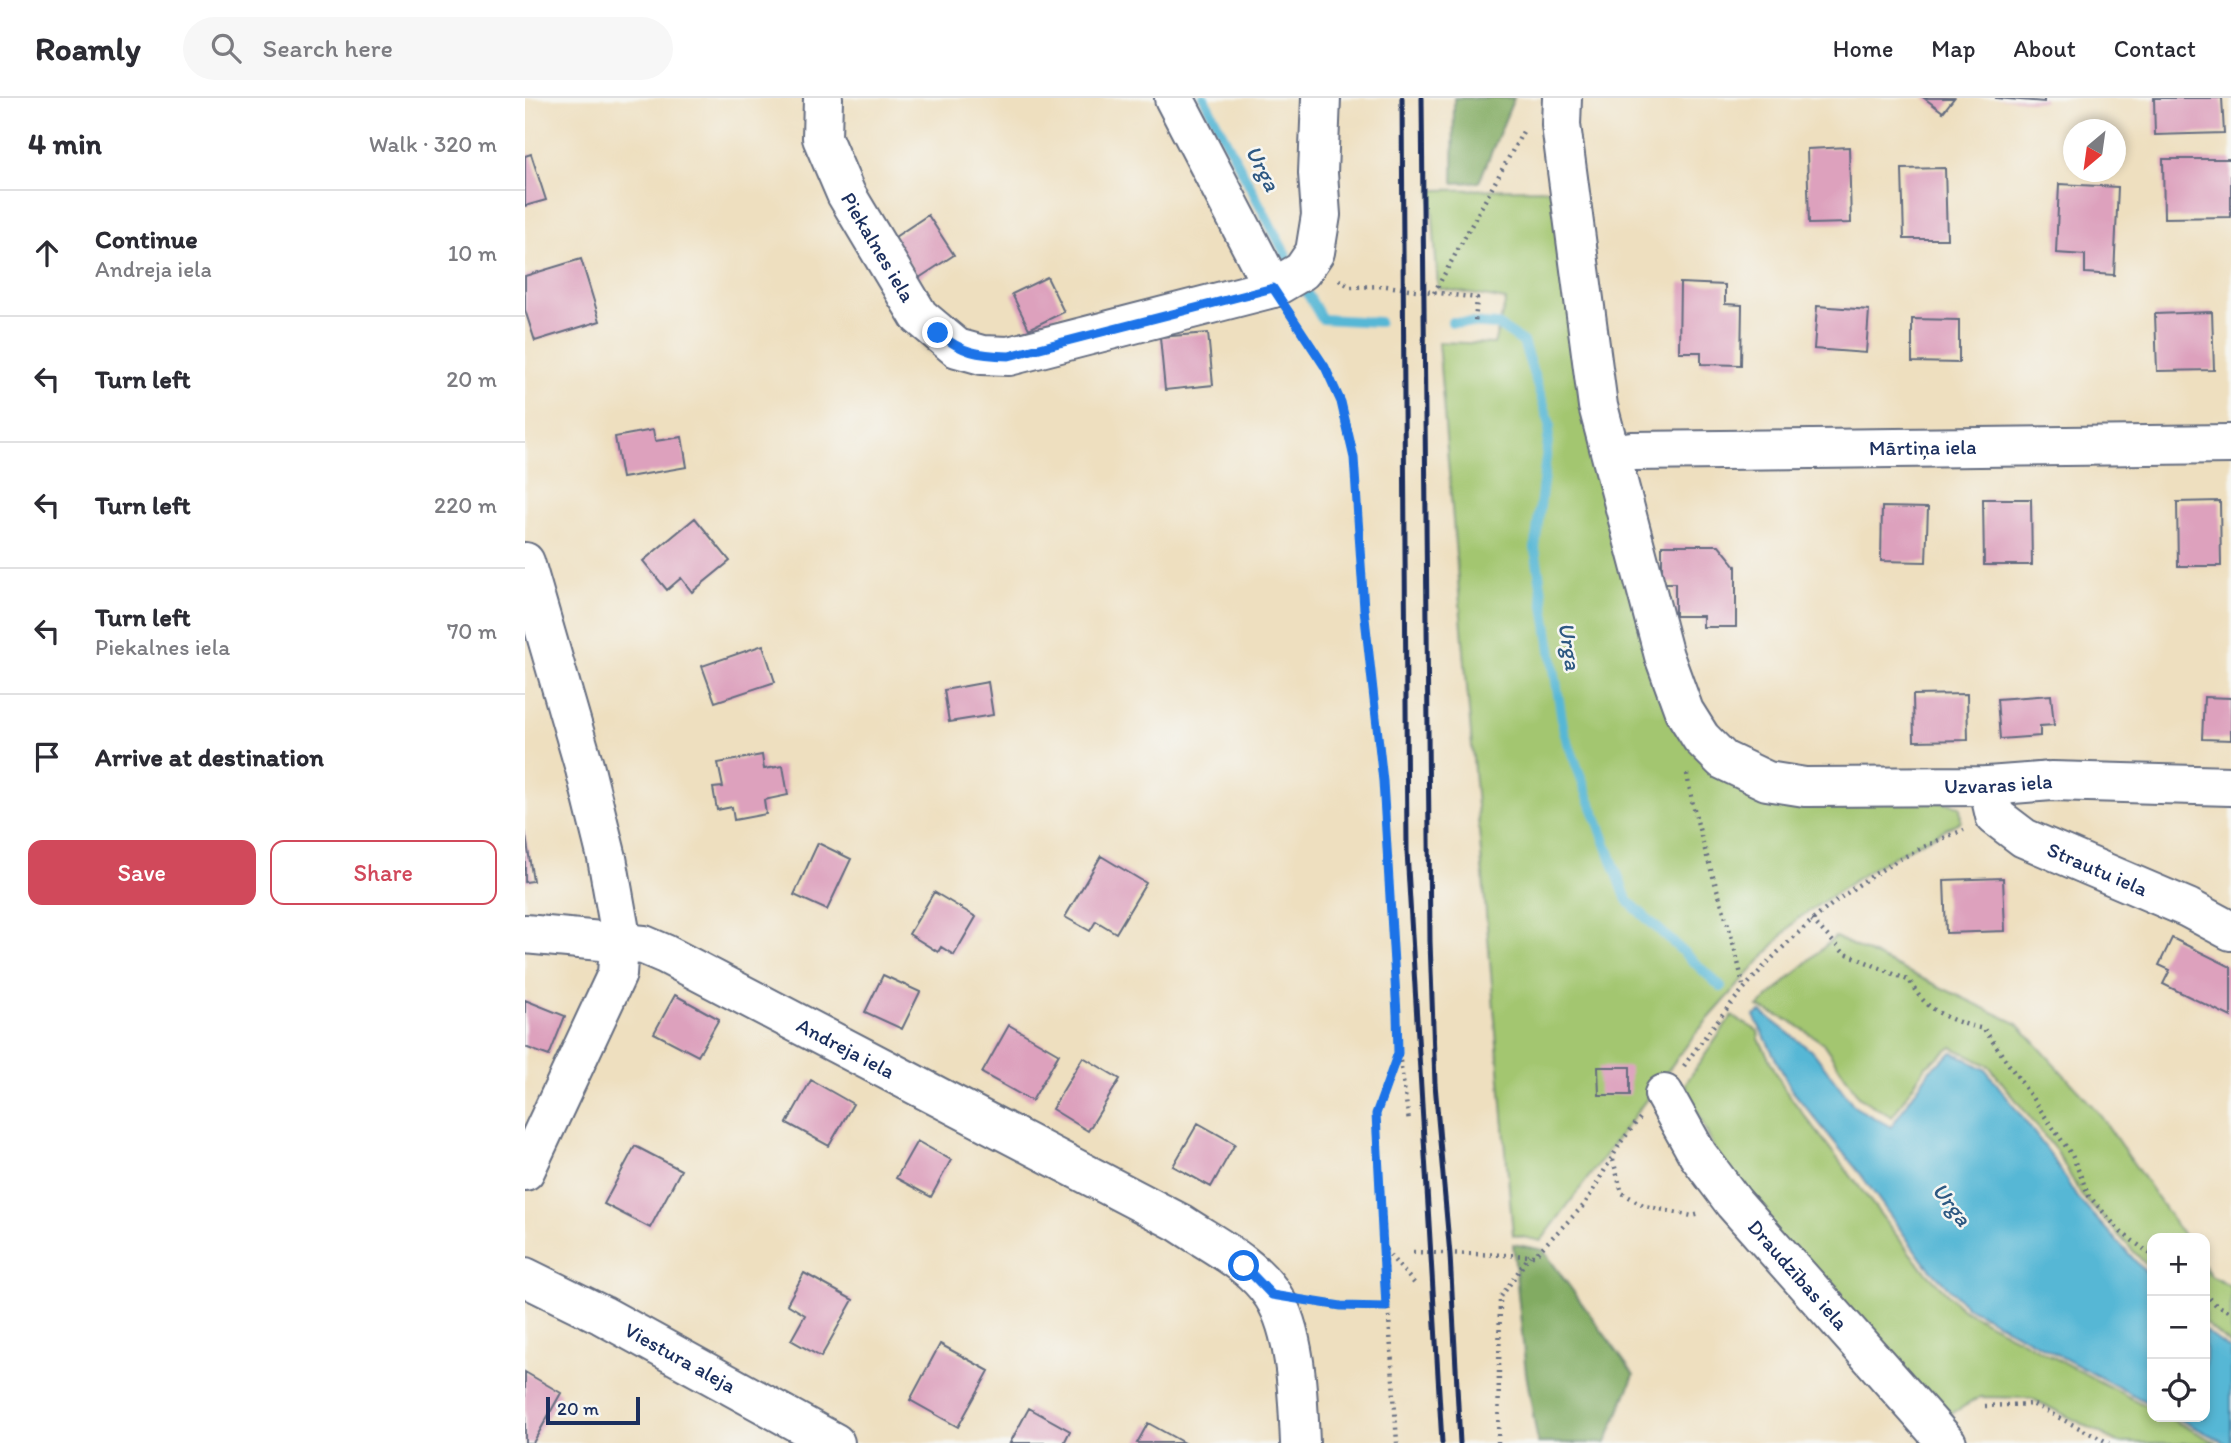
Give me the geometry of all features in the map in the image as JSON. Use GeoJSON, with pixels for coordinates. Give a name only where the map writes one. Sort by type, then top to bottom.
{"type":"FeatureCollection","features":[{"type":"Feature","properties":{"kind":"street","name":"Piekalnes iela"},"geometry":{"type":"LineString","coordinates":[[823,98],[822,138],[846,194],[919,316],[957,348],[982,355],[1009,356],[1273,288],[1303,271],[1315,252],[1321,215],[1318,173],[1321,98]]}},
{"type":"Feature","properties":{"kind":"street"},"geometry":{"type":"LineString","coordinates":[[1174,98],[1273,288]]}},
{"type":"Feature","properties":{"kind":"street","name":"Uzvaras iela"},"geometry":{"type":"LineString","coordinates":[[1562,98],[1561,125],[1598,406],[1613,454],[1664,656],[1684,711],[1702,738],[1723,760],[1744,773],[1805,787],[1992,801],[2052,781],[2231,786]]}},
{"type":"Feature","properties":{"kind":"street","name":"Mārtiņa iela"},"geometry":{"type":"LineString","coordinates":[[1613,454],[1632,451],[1907,446],[2231,444]]}},
{"type":"Feature","properties":{"kind":"street"},"geometry":{"type":"LineString","coordinates":[[525,562],[585,769],[607,859],[620,943],[617,974],[525,1171]]}},
{"type":"Feature","properties":{"kind":"street","name":"Strautu iela"},"geometry":{"type":"LineString","coordinates":[[1992,801],[2024,838],[2188,908],[2231,931]]}},
{"type":"Feature","properties":{"kind":"street","name":"Andreja iela"},"geometry":{"type":"LineString","coordinates":[[525,934],[643,945],[712,978],[1180,1223],[1244,1266],[1272,1295],[1282,1315],[1295,1373],[1300,1443]]}},
{"type":"Feature","properties":{"kind":"street","name":"Draudzības iela"},"geometry":{"type":"LineString","coordinates":[[1664,1094],[1698,1155],[1734,1203],[1947,1443]]}},
{"type":"Feature","properties":{"kind":"street","name":"Viestura aleja"},"geometry":{"type":"LineString","coordinates":[[525,1277],[602,1315],[835,1443]]}},
{"type":"Feature","properties":{"kind":"path"},"geometry":{"type":"LineString","coordinates":[[1434,293],[1528,122]]}},
{"type":"Feature","properties":{"kind":"path"},"geometry":{"type":"LineString","coordinates":[[1351,288],[1386,286],[1477,298],[1475,323]]}},
{"type":"Feature","properties":{"kind":"path"},"geometry":{"type":"LineString","coordinates":[[1273,288],[1325,367],[1341,402],[1354,458],[1364,609],[1383,781],[1398,1053],[1409,1121]]}},
{"type":"Feature","properties":{"kind":"path"},"geometry":{"type":"LineString","coordinates":[[1686,773],[1695,825],[1744,986]]}},
{"type":"Feature","properties":{"kind":"path"},"geometry":{"type":"LineString","coordinates":[[1720,1015],[1744,986],[1812,919],[1892,864],[1944,837],[1992,801]]}},
{"type":"Feature","properties":{"kind":"path"},"geometry":{"type":"LineString","coordinates":[[1812,919],[1843,952],[1910,981],[1918,998],[1954,1022],[1984,1029],[2072,1155],[2089,1196],[2122,1233],[2147,1251]]}},
{"type":"Feature","properties":{"kind":"path"},"geometry":{"type":"LineString","coordinates":[[1397,1443],[1386,1307],[1376,1114],[1398,1053]]}},
{"type":"Feature","properties":{"kind":"path"},"geometry":{"type":"LineString","coordinates":[[1413,1252],[1534,1256],[1585,1204],[1613,1159],[1622,1193],[1645,1206],[1692,1216],[1734,1203]]}},
{"type":"Feature","properties":{"kind":"path"},"geometry":{"type":"LineString","coordinates":[[1384,1250],[1415,1284]]}},
{"type":"Feature","properties":{"kind":"path"},"geometry":{"type":"LineString","coordinates":[[1498,1443],[1500,1298],[1531,1254]]}},
{"type":"Feature","properties":{"kind":"path"},"geometry":{"type":"LineString","coordinates":[[1272,1295],[1341,1306],[1386,1307]]}},
{"type":"Feature","properties":{"kind":"path"},"geometry":{"type":"LineString","coordinates":[[2208,1296],[2216,1305],[2231,1312]]}},
{"type":"Feature","properties":{"kind":"path"},"geometry":{"type":"LineString","coordinates":[[1985,1406],[2032,1404],[2109,1443]]}},
{"type":"Feature","properties":{"kind":"green space"},"geometry":{"type":"Polygon","coordinates":[[[1454,98],[1514,98],[1479,182],[1453,183],[1454,98]]]}},
{"type":"Feature","properties":{"kind":"green space"},"geometry":{"type":"Polygon","coordinates":[[[1557,189],[1585,416],[1732,781],[1937,801],[1960,806],[1961,821],[1876,866],[1796,920],[1696,1033],[1541,1241],[1513,1235],[1438,342],[1494,344],[1506,300],[1438,288],[1431,190],[1557,189]]]}},
{"type":"Feature","properties":{"kind":"green space"},"geometry":{"type":"Polygon","coordinates":[[[1835,937],[2018,1024],[2098,1112],[2182,1233],[2147,1233],[2147,1266],[2081,1195],[2057,1152],[1989,1066],[1952,1047],[1926,1066],[1892,1117],[1860,1098],[1823,1043],[1792,1022],[1758,1007],[1835,937]]]}},
{"type":"Feature","properties":{"kind":"green space"},"geometry":{"type":"Polygon","coordinates":[[[1732,1016],[1758,1031],[1759,1039],[1785,1090],[1917,1262],[1962,1309],[2147,1406],[2147,1422],[2177,1422],[2217,1443],[2120,1443],[2031,1398],[1980,1397],[1939,1421],[1726,1176],[1685,1084],[1732,1016]]]}},
{"type":"Feature","properties":{"kind":"green space"},"geometry":{"type":"Polygon","coordinates":[[[1513,1244],[1543,1250],[1634,1375],[1606,1443],[1538,1443],[1526,1373],[1513,1244]]]}},
{"type":"Feature","properties":{"kind":"green space"},"geometry":{"type":"Polygon","coordinates":[[[2210,1274],[2231,1287],[2231,1345],[2210,1327],[2210,1274]]]}},
{"type":"Feature","properties":{"kind":"water"},"geometry":{"type":"Polygon","coordinates":[[[1761,1012],[1814,1053],[1855,1107],[1891,1127],[1930,1070],[1953,1052],[1986,1070],[2051,1155],[2077,1198],[2147,1274],[2147,1402],[1966,1306],[1923,1261],[1859,1172],[1791,1089],[1754,1016],[1761,1012]]]}},
{"type":"Feature","properties":{"kind":"water"},"geometry":{"type":"Polygon","coordinates":[[[2210,1335],[2231,1350],[2231,1443],[2225,1443],[2185,1422],[2210,1422],[2210,1335]]]}},
{"type":"Feature","properties":{"kind":"building"},"geometry":{"type":"Polygon","coordinates":[[[1924,98],[1954,98],[1943,112],[1924,98]]]}},
{"type":"Feature","properties":{"kind":"building"},"geometry":{"type":"Polygon","coordinates":[[[1995,98],[2044,98],[2044,102],[1995,98]]]}},
{"type":"Feature","properties":{"kind":"building"},"geometry":{"type":"Polygon","coordinates":[[[2154,98],[2222,98],[2224,133],[2155,135],[2154,98]]]}},
{"type":"Feature","properties":{"kind":"building"},"geometry":{"type":"Polygon","coordinates":[[[1849,147],[1851,223],[1809,224],[1807,149],[1849,147]]]}},
{"type":"Feature","properties":{"kind":"building"},"geometry":{"type":"Polygon","coordinates":[[[531,154],[546,200],[525,206],[525,156],[531,154]]]}},
{"type":"Feature","properties":{"kind":"building"},"geometry":{"type":"Polygon","coordinates":[[[2163,159],[2231,159],[2231,217],[2164,218],[2163,159]]]}},
{"type":"Feature","properties":{"kind":"building"},"geometry":{"type":"Polygon","coordinates":[[[1945,168],[1947,239],[1904,239],[1902,169],[1945,168]]]}},
{"type":"Feature","properties":{"kind":"building"},"geometry":{"type":"Polygon","coordinates":[[[2059,184],[2118,187],[2114,275],[2085,273],[2085,255],[2056,253],[2059,184]]]}},
{"type":"Feature","properties":{"kind":"building"},"geometry":{"type":"Polygon","coordinates":[[[928,215],[954,255],[919,278],[892,239],[928,215]]]}},
{"type":"Feature","properties":{"kind":"building"},"geometry":{"type":"Polygon","coordinates":[[[581,259],[600,321],[535,341],[525,310],[525,276],[581,259]]]}},
{"type":"Feature","properties":{"kind":"building"},"geometry":{"type":"Polygon","coordinates":[[[1047,277],[1064,312],[1029,329],[1012,294],[1047,277]]]}},
{"type":"Feature","properties":{"kind":"building"},"geometry":{"type":"Polygon","coordinates":[[[1680,283],[1725,285],[1725,304],[1742,305],[1741,365],[1701,364],[1701,352],[1679,352],[1680,283]]]}},
{"type":"Feature","properties":{"kind":"building"},"geometry":{"type":"Polygon","coordinates":[[[1817,306],[1869,310],[1866,353],[1814,349],[1817,306]]]}},
{"type":"Feature","properties":{"kind":"building"},"geometry":{"type":"Polygon","coordinates":[[[2212,312],[2214,370],[2157,371],[2155,314],[2212,312]]]}},
{"type":"Feature","properties":{"kind":"building"},"geometry":{"type":"Polygon","coordinates":[[[1912,319],[1959,320],[1959,363],[1912,362],[1912,319]]]}},
{"type":"Feature","properties":{"kind":"building"},"geometry":{"type":"Polygon","coordinates":[[[1208,333],[1213,385],[1165,390],[1160,337],[1208,333]]]}},
{"type":"Feature","properties":{"kind":"building"},"geometry":{"type":"Polygon","coordinates":[[[653,430],[655,441],[682,437],[687,467],[622,478],[615,437],[653,430]]]}},
{"type":"Feature","properties":{"kind":"building"},"geometry":{"type":"Polygon","coordinates":[[[1983,499],[2031,499],[2032,565],[1984,565],[1983,499]]]}},
{"type":"Feature","properties":{"kind":"building"},"geometry":{"type":"Polygon","coordinates":[[[2220,501],[2221,566],[2178,566],[2177,502],[2220,501]]]}},
{"type":"Feature","properties":{"kind":"building"},"geometry":{"type":"Polygon","coordinates":[[[1882,507],[1928,508],[1926,562],[1881,561],[1882,507]]]}},
{"type":"Feature","properties":{"kind":"building"},"geometry":{"type":"Polygon","coordinates":[[[695,518],[730,561],[692,592],[681,578],[667,590],[643,561],[695,518]]]}},
{"type":"Feature","properties":{"kind":"building"},"geometry":{"type":"Polygon","coordinates":[[[1662,545],[1719,545],[1736,566],[1736,627],[1703,627],[1703,616],[1675,616],[1675,583],[1662,583],[1662,545]]]}},
{"type":"Feature","properties":{"kind":"building"},"geometry":{"type":"Polygon","coordinates":[[[763,645],[775,682],[715,702],[702,666],[763,645]]]}},
{"type":"Feature","properties":{"kind":"building"},"geometry":{"type":"Polygon","coordinates":[[[988,682],[993,715],[949,722],[944,690],[988,682]]]}},
{"type":"Feature","properties":{"kind":"building"},"geometry":{"type":"Polygon","coordinates":[[[1967,694],[1968,740],[1914,741],[1913,695],[1967,694]]]}},
{"type":"Feature","properties":{"kind":"building"},"geometry":{"type":"Polygon","coordinates":[[[2051,695],[2054,725],[2040,726],[2040,736],[2000,739],[1997,699],[2051,695]]]}},
{"type":"Feature","properties":{"kind":"building"},"geometry":{"type":"Polygon","coordinates":[[[2204,697],[2231,698],[2231,740],[2202,739],[2204,697]]]}},
{"type":"Feature","properties":{"kind":"building"},"geometry":{"type":"Polygon","coordinates":[[[762,755],[764,769],[783,766],[788,795],[764,800],[766,814],[734,820],[732,807],[717,810],[713,788],[723,787],[718,763],[762,755]]]}},
{"type":"Feature","properties":{"kind":"building"},"geometry":{"type":"Polygon","coordinates":[[[525,830],[533,881],[525,882],[525,830]]]}},
{"type":"Feature","properties":{"kind":"building"},"geometry":{"type":"Polygon","coordinates":[[[818,843],[851,859],[827,910],[794,895],[818,843]]]}},
{"type":"Feature","properties":{"kind":"building"},"geometry":{"type":"Polygon","coordinates":[[[1101,856],[1146,883],[1116,933],[1096,921],[1090,931],[1065,917],[1101,856]]]}},
{"type":"Feature","properties":{"kind":"building"},"geometry":{"type":"Polygon","coordinates":[[[2003,878],[2005,931],[1946,933],[1944,880],[2003,878]]]}},
{"type":"Feature","properties":{"kind":"building"},"geometry":{"type":"Polygon","coordinates":[[[934,892],[976,917],[954,955],[941,947],[938,952],[909,934],[934,892]]]}},
{"type":"Feature","properties":{"kind":"building"},"geometry":{"type":"Polygon","coordinates":[[[2172,938],[2231,967],[2231,1017],[2163,984],[2170,970],[2159,965],[2172,938]]]}},
{"type":"Feature","properties":{"kind":"building"},"geometry":{"type":"Polygon","coordinates":[[[883,975],[920,992],[902,1029],[865,1012],[883,975]]]}},
{"type":"Feature","properties":{"kind":"building"},"geometry":{"type":"Polygon","coordinates":[[[675,995],[719,1019],[698,1056],[654,1033],[675,995]]]}},
{"type":"Feature","properties":{"kind":"building"},"geometry":{"type":"Polygon","coordinates":[[[525,1000],[565,1016],[549,1056],[525,1047],[525,1000]]]}},
{"type":"Feature","properties":{"kind":"building"},"geometry":{"type":"Polygon","coordinates":[[[1009,1025],[1059,1054],[1032,1101],[982,1073],[1009,1025]]]}},
{"type":"Feature","properties":{"kind":"building"},"geometry":{"type":"Polygon","coordinates":[[[1083,1057],[1120,1079],[1088,1131],[1052,1109],[1083,1057]]]}},
{"type":"Feature","properties":{"kind":"building"},"geometry":{"type":"Polygon","coordinates":[[[1598,1067],[1630,1067],[1630,1095],[1599,1095],[1598,1067]]]}},
{"type":"Feature","properties":{"kind":"building"},"geometry":{"type":"Polygon","coordinates":[[[811,1080],[853,1104],[829,1146],[787,1123],[811,1080]]]}},
{"type":"Feature","properties":{"kind":"building"},"geometry":{"type":"Polygon","coordinates":[[[1198,1123],[1235,1144],[1211,1187],[1173,1166],[1198,1123]]]}},
{"type":"Feature","properties":{"kind":"building"},"geometry":{"type":"Polygon","coordinates":[[[917,1141],[951,1160],[931,1197],[896,1178],[917,1141]]]}},
{"type":"Feature","properties":{"kind":"building"},"geometry":{"type":"Polygon","coordinates":[[[635,1146],[681,1170],[650,1228],[604,1204],[635,1146]]]}},
{"type":"Feature","properties":{"kind":"building"},"geometry":{"type":"Polygon","coordinates":[[[804,1273],[853,1300],[821,1357],[791,1340],[805,1315],[787,1304],[804,1273]]]}},
{"type":"Feature","properties":{"kind":"building"},"geometry":{"type":"Polygon","coordinates":[[[940,1344],[989,1371],[958,1427],[910,1400],[940,1344]]]}},
{"type":"Feature","properties":{"kind":"building"},"geometry":{"type":"Polygon","coordinates":[[[525,1372],[561,1393],[533,1443],[525,1443],[525,1372]]]}},
{"type":"Feature","properties":{"kind":"building"},"geometry":{"type":"Polygon","coordinates":[[[1029,1408],[1070,1431],[1064,1443],[1010,1443],[1029,1408]]]}},
{"type":"Feature","properties":{"kind":"building"},"geometry":{"type":"Polygon","coordinates":[[[1148,1423],[1184,1443],[1137,1443],[1148,1423]]]}},
{"type":"Feature","properties":{"kind":"waterway","name":"Urga"},"geometry":{"type":"LineString","coordinates":[[1204,98],[1287,257]]}},
{"type":"Feature","properties":{"kind":"waterway","name":"Urga"},"geometry":{"type":"LineString","coordinates":[[1307,293],[1322,319],[1379,322]]}},
{"type":"Feature","properties":{"kind":"waterway","name":"Urga"},"geometry":{"type":"LineString","coordinates":[[1452,322],[1498,325],[1523,342],[1550,424],[1535,548],[1564,732],[1627,900],[1721,987]]}},
{"type":"Feature","properties":{"kind":"railway"},"geometry":{"type":"LineString","coordinates":[[1402,98],[1407,851],[1442,1443]]}},
{"type":"Feature","properties":{"kind":"railway"},"geometry":{"type":"LineString","coordinates":[[1422,98],[1430,941],[1435,1084],[1450,1255],[1460,1443]]}},
{"type":"Feature","properties":{"kind":"route"},"geometry":{"type":"LineString","coordinates":[[938,333],[957,348],[982,355],[1009,356],[1273,288],[1325,367],[1341,402],[1354,458],[1359,502],[1364,609],[1383,781],[1393,913],[1398,1053],[1376,1114],[1386,1307],[1341,1306],[1272,1295],[1244,1266]]}}]}
